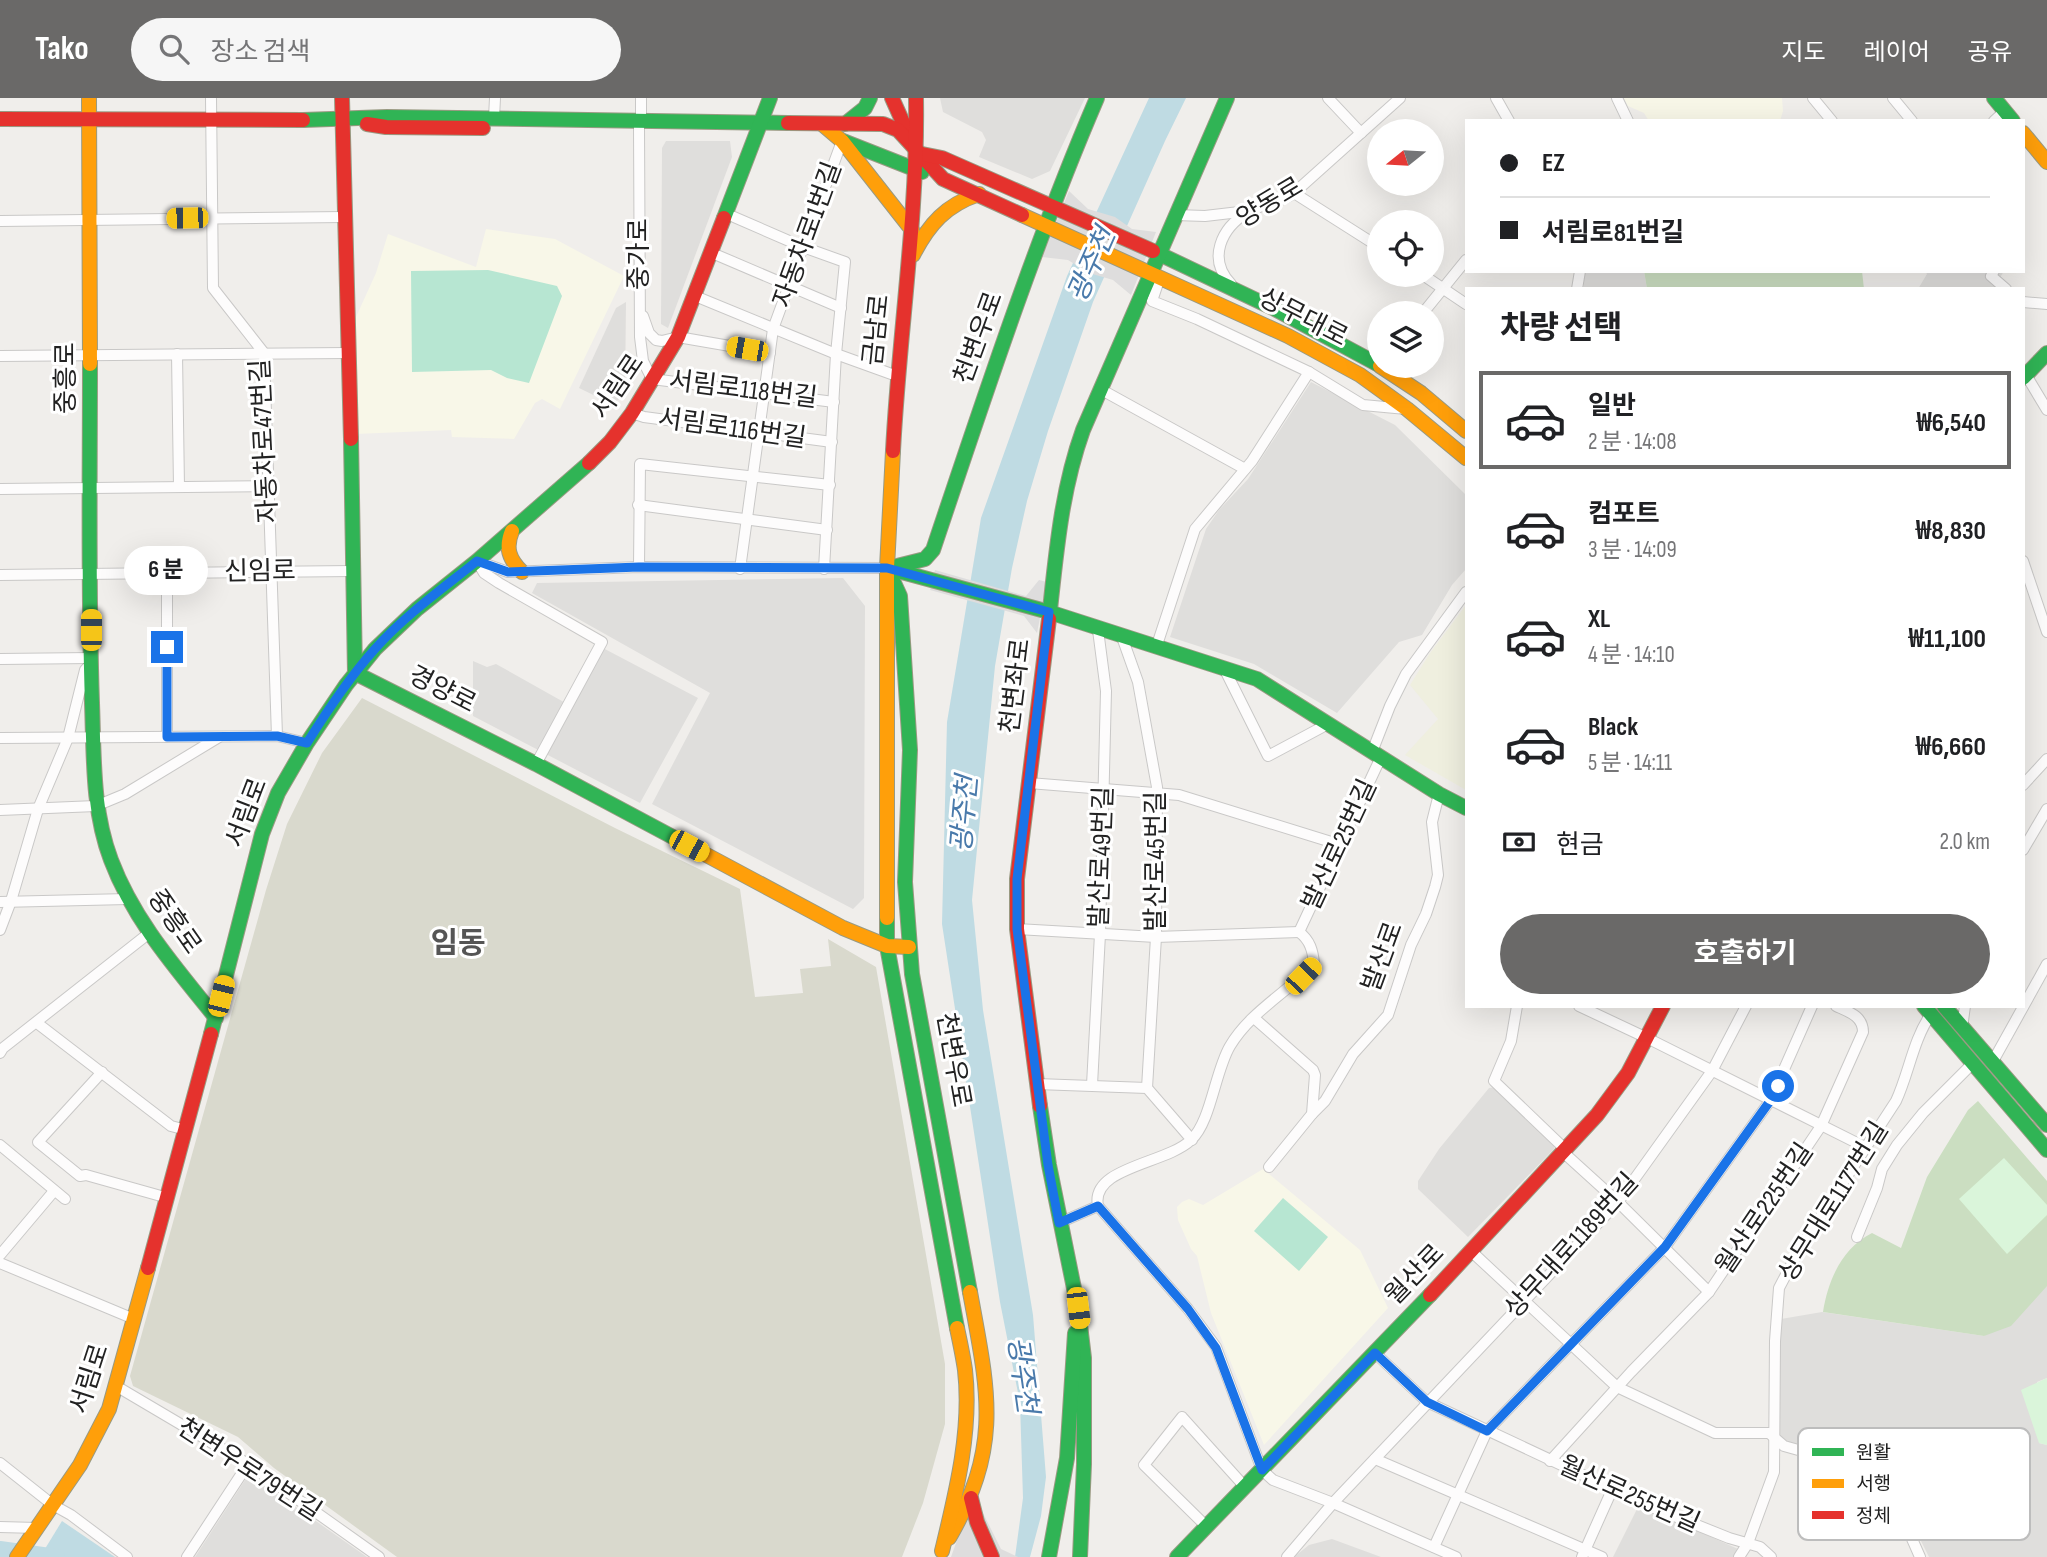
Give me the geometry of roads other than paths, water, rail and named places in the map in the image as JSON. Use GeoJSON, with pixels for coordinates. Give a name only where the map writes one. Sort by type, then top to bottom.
{"type":"FeatureCollection","features":[{"type":"Feature","properties":{"kind":"street","name":"중흥로"},"geometry":{"type":"LineString","coordinates":[[89,98],[91,660],[96,806],[110,859],[128,899],[148,934],[216,1018]]}},
{"type":"Feature","properties":{"kind":"street","name":"자동차로47번길"},"geometry":{"type":"LineString","coordinates":[[211,98],[213,288],[264,353],[277,736]]}},
{"type":"Feature","properties":{"kind":"street"},"geometry":{"type":"LineString","coordinates":[[342,98],[355,673]]}},
{"type":"Feature","properties":{"kind":"street"},"geometry":{"type":"LineString","coordinates":[[494,118],[495,98]]}},
{"type":"Feature","properties":{"kind":"street","name":"중가로"},"geometry":{"type":"LineString","coordinates":[[641,98],[639,308],[643,361],[652,379]]}},
{"type":"Feature","properties":{"kind":"street","name":"서림로"},"geometry":{"type":"LineString","coordinates":[[17,1557],[80,1465],[100,1430],[116,1386],[216,1018],[262,834],[278,793],[307,743],[355,673],[375,649],[417,609],[477,561],[610,442],[632,413],[678,337],[770,98]]}},
{"type":"Feature","properties":{"kind":"street"},"geometry":{"type":"LineString","coordinates":[[845,124],[865,108],[870,98]]}},
{"type":"Feature","properties":{"kind":"street"},"geometry":{"type":"LineString","coordinates":[[892,98],[917,153]]}},
{"type":"Feature","properties":{"kind":"street","name":"금남로"},"geometry":{"type":"LineString","coordinates":[[887,568],[897,376],[917,153],[916,98]]}},
{"type":"Feature","properties":{"kind":"street","name":"천변우로"},"geometry":{"type":"LineString","coordinates":[[887,568],[925,559],[933,550],[974,424],[1045,227],[1097,98]]}},
{"type":"Feature","properties":{"kind":"street","name":"천변좌로"},"geometry":{"type":"LineString","coordinates":[[1078,1557],[1081,1540],[1085,1394],[1078,1308],[1059,1223],[1037,1084],[1017,929],[1017,879],[1066,485],[1083,430],[1150,272],[1154,252],[1175,215],[1227,98]]}},
{"type":"Feature","properties":{"kind":"street"},"geometry":{"type":"LineString","coordinates":[[1328,98],[1361,133]]}},
{"type":"Feature","properties":{"kind":"street","name":"양동로"},"geometry":{"type":"LineString","coordinates":[[1243,294],[1222,275],[1218,252],[1227,229],[1251,210],[1277,202],[1294,193],[1400,98]]}},
{"type":"Feature","properties":{"kind":"street"},"geometry":{"type":"LineString","coordinates":[[1496,98],[1508,119]]}},
{"type":"Feature","properties":{"kind":"street"},"geometry":{"type":"LineString","coordinates":[[1617,98],[1627,119]]}},
{"type":"Feature","properties":{"kind":"street"},"geometry":{"type":"LineString","coordinates":[[1813,98],[1830,119]]}},
{"type":"Feature","properties":{"kind":"street"},"geometry":{"type":"LineString","coordinates":[[1893,98],[1910,119]]}},
{"type":"Feature","properties":{"kind":"street"},"geometry":{"type":"LineString","coordinates":[[1994,98],[2004,118]]}},
{"type":"Feature","properties":{"kind":"street"},"geometry":{"type":"LineString","coordinates":[[0,119],[341,120],[387,117],[640,123]]}},
{"type":"Feature","properties":{"kind":"street"},"geometry":{"type":"LineString","coordinates":[[341,120],[386,127],[762,121],[873,123],[892,126],[943,179]]}},
{"type":"Feature","properties":{"kind":"street"},"geometry":{"type":"LineString","coordinates":[[822,124],[842,141],[912,230]]}},
{"type":"Feature","properties":{"kind":"street"},"geometry":{"type":"LineString","coordinates":[[2025,135],[2047,162]]}},
{"type":"Feature","properties":{"kind":"street"},"geometry":{"type":"LineString","coordinates":[[842,141],[979,194],[1045,227]]}},
{"type":"Feature","properties":{"kind":"street","name":"자동차로1번길"},"geometry":{"type":"LineString","coordinates":[[740,569],[773,329],[842,141]]}},
{"type":"Feature","properties":{"kind":"street"},"geometry":{"type":"LineString","coordinates":[[917,153],[942,158],[1053,208]]}},
{"type":"Feature","properties":{"kind":"street"},"geometry":{"type":"LineString","coordinates":[[1294,193],[1367,239]]}},
{"type":"Feature","properties":{"kind":"street"},"geometry":{"type":"LineString","coordinates":[[909,262],[932,220],[952,205],[979,194]]}},
{"type":"Feature","properties":{"kind":"street","name":"상무대로"},"geometry":{"type":"LineString","coordinates":[[1053,208],[1315,328],[1367,358]]}},
{"type":"Feature","properties":{"kind":"street"},"geometry":{"type":"LineString","coordinates":[[1175,215],[1205,216],[1251,210]]}},
{"type":"Feature","properties":{"kind":"street"},"geometry":{"type":"LineString","coordinates":[[727,214],[845,262],[836,354],[824,569]]}},
{"type":"Feature","properties":{"kind":"street"},"geometry":{"type":"LineString","coordinates":[[0,220],[344,217]]}},
{"type":"Feature","properties":{"kind":"street","name":"상무대로"},"geometry":{"type":"LineString","coordinates":[[1045,227],[1288,336],[1360,375],[1407,409],[1465,457]]}},
{"type":"Feature","properties":{"kind":"street"},"geometry":{"type":"LineString","coordinates":[[712,253],[841,308]]}},
{"type":"Feature","properties":{"kind":"street"},"geometry":{"type":"LineString","coordinates":[[1444,286],[1465,261]]}},
{"type":"Feature","properties":{"kind":"street"},"geometry":{"type":"LineString","coordinates":[[1150,272],[1152,301],[1197,319],[1309,372],[1363,405],[1407,409]]}},
{"type":"Feature","properties":{"kind":"street"},"geometry":{"type":"LineString","coordinates":[[1993,273],[1991,276],[2004,287]]}},
{"type":"Feature","properties":{"kind":"street"},"geometry":{"type":"LineString","coordinates":[[1432,301],[1443,287],[1465,303]]}},
{"type":"Feature","properties":{"kind":"street"},"geometry":{"type":"LineString","coordinates":[[695,296],[897,376]]}},
{"type":"Feature","properties":{"kind":"street"},"geometry":{"type":"LineString","coordinates":[[2025,302],[2047,304]]}},
{"type":"Feature","properties":{"kind":"street"},"geometry":{"type":"LineString","coordinates":[[639,308],[653,338],[662,341],[678,337],[770,353]]}},
{"type":"Feature","properties":{"kind":"street"},"geometry":{"type":"LineString","coordinates":[[0,356],[348,353]]}},
{"type":"Feature","properties":{"kind":"street"},"geometry":{"type":"LineString","coordinates":[[2047,353],[2025,377],[2047,410]]}},
{"type":"Feature","properties":{"kind":"street"},"geometry":{"type":"LineString","coordinates":[[177,354],[179,487]]}},
{"type":"Feature","properties":{"kind":"street"},"geometry":{"type":"LineString","coordinates":[[1156,648],[1195,528],[1245,469],[1309,372]]}},
{"type":"Feature","properties":{"kind":"street","name":"상무대로"},"geometry":{"type":"LineString","coordinates":[[1398,378],[1421,393],[1465,430]]}},
{"type":"Feature","properties":{"kind":"street","name":"서림로118번길"},"geometry":{"type":"LineString","coordinates":[[652,379],[834,402]]}},
{"type":"Feature","properties":{"kind":"street"},"geometry":{"type":"LineString","coordinates":[[1100,389],[1245,469]]}},
{"type":"Feature","properties":{"kind":"street","name":"서림로116번길"},"geometry":{"type":"LineString","coordinates":[[632,413],[832,442]]}},
{"type":"Feature","properties":{"kind":"street"},"geometry":{"type":"LineString","coordinates":[[639,567],[640,464],[830,485]]}},
{"type":"Feature","properties":{"kind":"street"},"geometry":{"type":"LineString","coordinates":[[0,489],[268,486]]}},
{"type":"Feature","properties":{"kind":"street"},"geometry":{"type":"LineString","coordinates":[[638,505],[827,530]]}},
{"type":"Feature","properties":{"kind":"street"},"geometry":{"type":"LineString","coordinates":[[512,530],[508,542],[509,555],[513,564],[523,572]]}},
{"type":"Feature","properties":{"kind":"street"},"geometry":{"type":"LineString","coordinates":[[477,561],[501,571],[523,572],[639,567],[887,568],[1049,612],[1122,638],[1257,679],[1439,794],[1465,807]]}},
{"type":"Feature","properties":{"kind":"street"},"geometry":{"type":"LineString","coordinates":[[477,561],[484,573],[499,583],[601,642],[536,764]]}},
{"type":"Feature","properties":{"kind":"street"},"geometry":{"type":"LineString","coordinates":[[2025,567],[2047,632]]}},
{"type":"Feature","properties":{"kind":"street","name":"천변우로"},"geometry":{"type":"LineString","coordinates":[[887,568],[887,946],[965,1371],[966,1431],[944,1555]]}},
{"type":"Feature","properties":{"kind":"street","name":"천변우로"},"geometry":{"type":"LineString","coordinates":[[887,568],[900,596],[911,750],[905,882],[912,974],[987,1386],[989,1415],[981,1472],[944,1555]]}},
{"type":"Feature","properties":{"kind":"street","name":"신임로"},"geometry":{"type":"LineString","coordinates":[[0,575],[353,571]]}},
{"type":"Feature","properties":{"kind":"street"},"geometry":{"type":"LineString","coordinates":[[167,573],[167,737]]}},
{"type":"Feature","properties":{"kind":"street","name":"발산로25번길"},"geometry":{"type":"LineString","coordinates":[[1299,932],[1341,845],[1376,754],[1390,706],[1406,674],[1465,593]]}},
{"type":"Feature","properties":{"kind":"street","name":"발산로49번길"},"geometry":{"type":"LineString","coordinates":[[1092,1086],[1100,934],[1106,691],[1098,629]]}},
{"type":"Feature","properties":{"kind":"street","name":"발산로45번길"},"geometry":{"type":"LineString","coordinates":[[1122,638],[1138,682],[1146,717],[1157,794],[1156,937],[1147,1088]]}},
{"type":"Feature","properties":{"kind":"street"},"geometry":{"type":"LineString","coordinates":[[4,659],[91,660]]}},
{"type":"Feature","properties":{"kind":"street"},"geometry":{"type":"LineString","coordinates":[[0,930],[6,902],[38,809],[68,738],[85,670],[91,660]]}},
{"type":"Feature","properties":{"kind":"street"},"geometry":{"type":"LineString","coordinates":[[1224,668],[1268,756],[1328,724]]}},
{"type":"Feature","properties":{"kind":"street","name":"경양로"},"geometry":{"type":"LineString","coordinates":[[355,673],[536,764],[843,928],[887,946],[909,947]]}},
{"type":"Feature","properties":{"kind":"street"},"geometry":{"type":"LineString","coordinates":[[0,738],[277,736],[307,743]]}},
{"type":"Feature","properties":{"kind":"street"},"geometry":{"type":"LineString","coordinates":[[0,810],[96,806],[125,794],[219,737]]}},
{"type":"Feature","properties":{"kind":"street"},"geometry":{"type":"LineString","coordinates":[[2025,783],[2047,759]]}},
{"type":"Feature","properties":{"kind":"street"},"geometry":{"type":"LineString","coordinates":[[1029,783],[1179,795],[1341,845]]}},
{"type":"Feature","properties":{"kind":"street","name":"발산로"},"geometry":{"type":"LineString","coordinates":[[1269,1167],[1325,1101],[1353,1054],[1388,1015],[1438,875],[1432,822],[1439,794]]}},
{"type":"Feature","properties":{"kind":"street"},"geometry":{"type":"LineString","coordinates":[[2025,842],[2047,809]]}},
{"type":"Feature","properties":{"kind":"street"},"geometry":{"type":"LineString","coordinates":[[6,902],[128,899]]}},
{"type":"Feature","properties":{"kind":"street"},"geometry":{"type":"LineString","coordinates":[[1017,929],[1156,937],[1299,932],[1306,937],[1313,950],[1314,964],[1254,1017],[1230,1045],[1200,1126],[1192,1140],[1172,1153],[1110,1178],[1098,1189],[1098,1206],[1188,1309],[1216,1348],[1262,1470],[1273,1480],[1456,1557]]}},
{"type":"Feature","properties":{"kind":"street"},"geometry":{"type":"LineString","coordinates":[[0,1053],[2,1048],[148,934]]}},
{"type":"Feature","properties":{"kind":"street"},"geometry":{"type":"LineString","coordinates":[[2025,1004],[2047,964]]}},
{"type":"Feature","properties":{"kind":"street"},"geometry":{"type":"LineString","coordinates":[[1517,1008],[1511,1041],[1494,1080],[1709,1292]]}},
{"type":"Feature","properties":{"kind":"street","name":"월산로225번길"},"geometry":{"type":"LineString","coordinates":[[1583,1008],[1867,1148]]}},
{"type":"Feature","properties":{"kind":"street","name":"월산로"},"geometry":{"type":"LineString","coordinates":[[1177,1557],[1565,1152],[1614,1092],[1663,1008]]}},
{"type":"Feature","properties":{"kind":"street","name":"상무대로1189번길"},"geometry":{"type":"LineString","coordinates":[[1287,1557],[1332,1503],[1618,1202],[1712,1071],[1745,1008]]}},
{"type":"Feature","properties":{"kind":"street"},"geometry":{"type":"LineString","coordinates":[[1434,1547],[1487,1431],[1665,1247],[1770,1101],[1811,1008]]}},
{"type":"Feature","properties":{"kind":"street","name":"월산로225번길"},"geometry":{"type":"LineString","coordinates":[[1550,1461],[1709,1292],[1821,1126],[1863,1032],[1858,1017],[1840,1008]]}},
{"type":"Feature","properties":{"kind":"street"},"geometry":{"type":"LineString","coordinates":[[1962,1028],[1965,1008]]}},
{"type":"Feature","properties":{"kind":"street"},"geometry":{"type":"LineString","coordinates":[[1992,1063],[2023,1008]]}},
{"type":"Feature","properties":{"kind":"street"},"geometry":{"type":"LineString","coordinates":[[1933,1009],[1962,1028],[2047,1125]]}},
{"type":"Feature","properties":{"kind":"street"},"geometry":{"type":"LineString","coordinates":[[1933,1009],[1972,1064],[2047,1150]]}},
{"type":"Feature","properties":{"kind":"street","name":"상무대로1177번길"},"geometry":{"type":"LineString","coordinates":[[1739,1557],[1748,1543],[1774,1472],[1774,1341],[1779,1288],[1799,1250],[1867,1148],[1902,1089],[1921,1028],[1933,1009]]}},
{"type":"Feature","properties":{"kind":"street"},"geometry":{"type":"LineString","coordinates":[[1254,1017],[1313,1070],[1315,1084],[1312,1114]]}},
{"type":"Feature","properties":{"kind":"street"},"geometry":{"type":"LineString","coordinates":[[37,1023],[171,1126],[186,1130]]}},
{"type":"Feature","properties":{"kind":"street"},"geometry":{"type":"LineString","coordinates":[[1857,1237],[1882,1169],[1897,1145],[1923,1113],[1972,1064]]}},
{"type":"Feature","properties":{"kind":"street"},"geometry":{"type":"LineString","coordinates":[[102,1072],[38,1142],[80,1176],[86,1175],[168,1198]]}},
{"type":"Feature","properties":{"kind":"street"},"geometry":{"type":"LineString","coordinates":[[1037,1084],[1147,1088],[1192,1140]]}},
{"type":"Feature","properties":{"kind":"street"},"geometry":{"type":"LineString","coordinates":[[0,1145],[65,1199]]}},
{"type":"Feature","properties":{"kind":"street"},"geometry":{"type":"LineString","coordinates":[[0,1255],[54,1191]]}},
{"type":"Feature","properties":{"kind":"street"},"geometry":{"type":"LineString","coordinates":[[1059,1223],[1098,1206]]}},
{"type":"Feature","properties":{"kind":"street"},"geometry":{"type":"LineString","coordinates":[[1472,1252],[1617,1387],[1715,1433],[1769,1433],[1784,1446],[1798,1450]]}},
{"type":"Feature","properties":{"kind":"street"},"geometry":{"type":"LineString","coordinates":[[0,1263],[134,1320]]}},
{"type":"Feature","properties":{"kind":"street","name":"천변좌로"},"geometry":{"type":"LineString","coordinates":[[1049,1557],[1068,1458],[1072,1365],[1078,1308]]}},
{"type":"Feature","properties":{"kind":"street","name":"월산로255번길"},"geometry":{"type":"LineString","coordinates":[[1375,1353],[1427,1402],[1612,1490],[1729,1538],[1760,1547],[1771,1557]]}},
{"type":"Feature","properties":{"kind":"street","name":"천변우로79번길"},"geometry":{"type":"LineString","coordinates":[[116,1386],[248,1464],[379,1557]]}},
{"type":"Feature","properties":{"kind":"street"},"geometry":{"type":"LineString","coordinates":[[1207,1527],[1144,1465],[1182,1418],[1245,1487]]}},
{"type":"Feature","properties":{"kind":"street"},"geometry":{"type":"LineString","coordinates":[[1375,1459],[1583,1553],[1602,1557]]}},
{"type":"Feature","properties":{"kind":"street"},"geometry":{"type":"LineString","coordinates":[[0,1463],[53,1505],[127,1557]]}},
{"type":"Feature","properties":{"kind":"street"},"geometry":{"type":"LineString","coordinates":[[187,1557],[248,1464]]}},
{"type":"Feature","properties":{"kind":"street"},"geometry":{"type":"LineString","coordinates":[[1583,1553],[1612,1490]]}},
{"type":"Feature","properties":{"kind":"street"},"geometry":{"type":"LineString","coordinates":[[971,1498],[977,1522],[992,1557]]}},
{"type":"Feature","properties":{"kind":"street"},"geometry":{"type":"LineString","coordinates":[[0,1527],[37,1528]]}},
{"type":"Feature","properties":{"kind":"street"},"geometry":{"type":"LineString","coordinates":[[1081,1540],[1089,1557]]}},
{"type":"Feature","properties":{"kind":"street"},"geometry":{"type":"LineString","coordinates":[[1913,1540],[1920,1557]]}},
{"type":"Feature","properties":{"kind":"water","name":"광주천"},"geometry":{"type":"Polygon","coordinates":[[[1149,98],[1186,98],[1093,302],[1048,431],[1027,501],[995,666],[972,900],[983,1010],[1033,1315],[1046,1477],[1041,1516],[1030,1557],[1015,1557],[1023,1498],[1020,1403],[1000,1302],[942,924],[947,722],[981,518],[1067,276],[1149,98]]]}},
{"type":"Feature","properties":{"kind":"water"},"geometry":{"type":"Polygon","coordinates":[[[62,1521],[115,1557],[40,1557],[62,1521]]]}},
{"type":"Feature","properties":{"kind":"waterway"},"geometry":{"type":"LineString","coordinates":[[0,1549],[57,1557]]}},
{"type":"Feature","properties":{"kind":"district","name":"임동"},"geometry":{"type":"Point","coordinates":[458,944]}}]}
